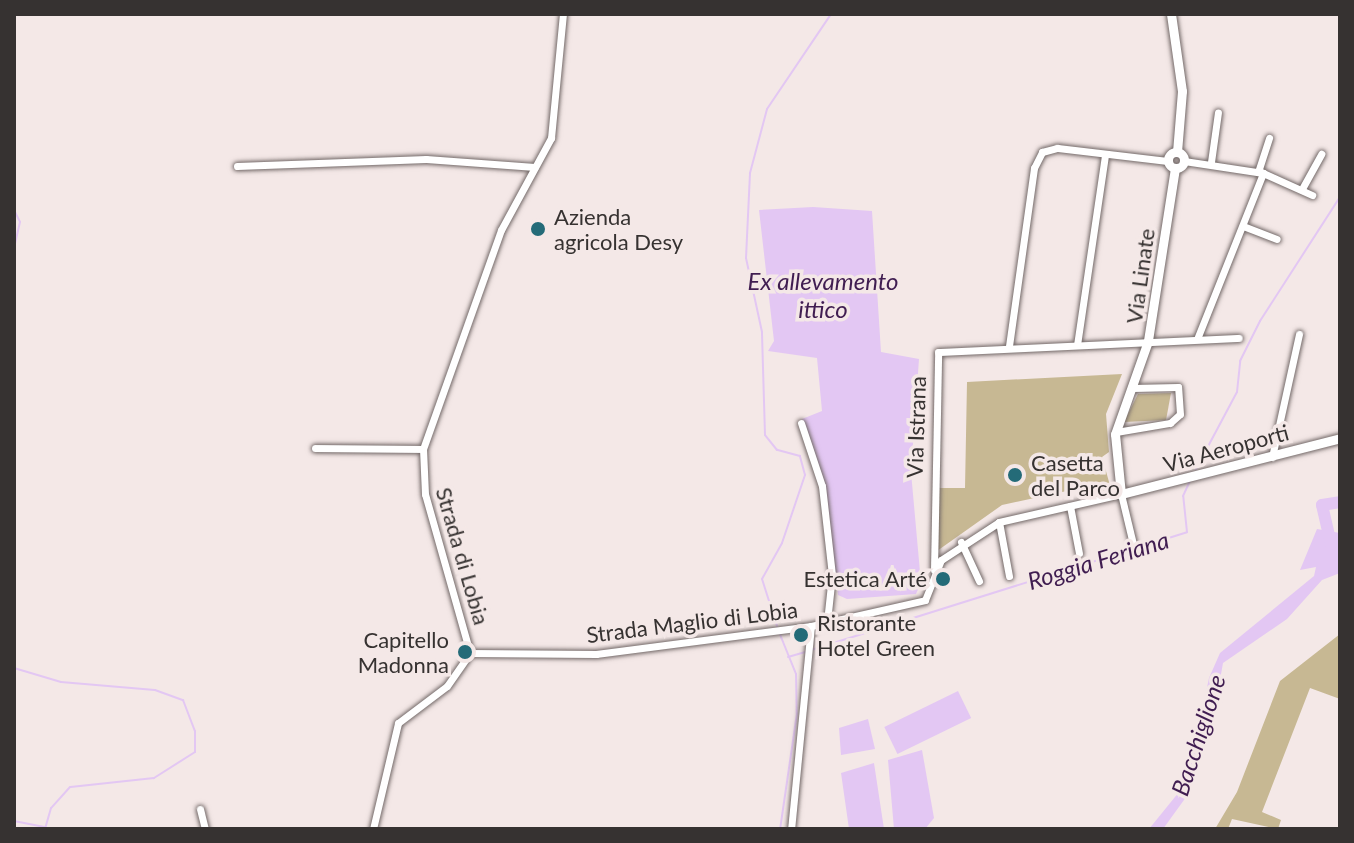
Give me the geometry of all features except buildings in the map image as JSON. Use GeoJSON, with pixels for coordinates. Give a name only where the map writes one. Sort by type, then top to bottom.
{"type":"FeatureCollection","features":[{"type":"Feature","properties":{"kind":"street","name":"Strada di Lobia"},"geometry":{"type":"LineString","coordinates":[[373,829],[398,723],[447,686],[470,653],[425,494],[423,449],[501,230],[551,138],[563,14]]}},
{"type":"Feature","properties":{"kind":"street"},"geometry":{"type":"LineString","coordinates":[[1171,14],[1182,91],[1176,163]]}},
{"type":"Feature","properties":{"kind":"street"},"geometry":{"type":"LineString","coordinates":[[1211,162],[1218,112]]}},
{"type":"Feature","properties":{"kind":"street"},"geometry":{"type":"LineString","coordinates":[[1197,339],[1243,226],[1269,138]]}},
{"type":"Feature","properties":{"kind":"street"},"geometry":{"type":"LineString","coordinates":[[1009,346],[1037,157],[1057,148],[1176,163],[1211,162],[1261,172],[1303,187],[1312,195]]}},
{"type":"Feature","properties":{"kind":"street"},"geometry":{"type":"LineString","coordinates":[[1303,187],[1321,154]]}},
{"type":"Feature","properties":{"kind":"street"},"geometry":{"type":"LineString","coordinates":[[1077,345],[1105,155]]}},
{"type":"Feature","properties":{"kind":"street"},"geometry":{"type":"LineString","coordinates":[[237,166],[426,159],[535,167]]}},
{"type":"Feature","properties":{"kind":"street","name":"Via Linate"},"geometry":{"type":"LineString","coordinates":[[1121,494],[1116,432],[1148,341],[1176,163]]}},
{"type":"Feature","properties":{"kind":"street"},"geometry":{"type":"LineString","coordinates":[[1243,226],[1277,239]]}},
{"type":"Feature","properties":{"kind":"street"},"geometry":{"type":"LineString","coordinates":[[1272,457],[1299,334]]}},
{"type":"Feature","properties":{"kind":"street","name":"Via Istrana"},"geometry":{"type":"LineString","coordinates":[[934,570],[936,356],[1009,346],[1239,338]]}},
{"type":"Feature","properties":{"kind":"street"},"geometry":{"type":"LineString","coordinates":[[1116,432],[1170,423],[1180,414],[1178,387],[1132,388]]}},
{"type":"Feature","properties":{"kind":"street"},"geometry":{"type":"LineString","coordinates":[[801,423],[822,486],[832,575],[827,622]]}},
{"type":"Feature","properties":{"kind":"street","name":"Via Aeroporti"},"geometry":{"type":"LineString","coordinates":[[811,626],[925,600],[934,570],[961,542],[999,522],[1201,476],[1340,438]]}},
{"type":"Feature","properties":{"kind":"street"},"geometry":{"type":"LineString","coordinates":[[315,448],[423,449]]}},
{"type":"Feature","properties":{"kind":"street"},"geometry":{"type":"LineString","coordinates":[[1121,494],[1133,544]]}},
{"type":"Feature","properties":{"kind":"street"},"geometry":{"type":"LineString","coordinates":[[1070,506],[1079,553]]}},
{"type":"Feature","properties":{"kind":"street"},"geometry":{"type":"LineString","coordinates":[[999,522],[1009,576]]}},
{"type":"Feature","properties":{"kind":"street"},"geometry":{"type":"LineString","coordinates":[[961,542],[979,581]]}},
{"type":"Feature","properties":{"kind":"street","name":"Strada Maglio di Lobia"},"geometry":{"type":"LineString","coordinates":[[470,653],[596,654],[811,626],[791,829]]}},
{"type":"Feature","properties":{"kind":"street"},"geometry":{"type":"LineString","coordinates":[[200,809],[205,829]]}},
{"type":"Feature","properties":{"kind":"shaded area"},"geometry":{"type":"Polygon","coordinates":[[[1122,374],[1106,414],[1109,452],[1102,457],[1111,489],[1082,495],[1076,489],[1002,505],[937,551],[934,488],[965,488],[967,382],[1122,374]]]}},
{"type":"Feature","properties":{"kind":"shaded area"},"geometry":{"type":"Polygon","coordinates":[[[1171,393],[1166,420],[1124,422],[1138,394],[1171,393]]]}},
{"type":"Feature","properties":{"kind":"shaded area"},"geometry":{"type":"Polygon","coordinates":[[[1340,634],[1340,699],[1310,688],[1262,812],[1281,820],[1278,829],[1232,819],[1228,829],[1215,829],[1237,792],[1280,681],[1340,634]]]}},
{"type":"Feature","properties":{"kind":"water","name":"Ex allevamento ittico"},"geometry":{"type":"Polygon","coordinates":[[[813,207],[872,211],[881,352],[919,359],[911,472],[921,583],[916,594],[847,599],[838,595],[826,497],[802,419],[822,411],[817,358],[768,351],[774,341],[759,210],[813,207]]]}},
{"type":"Feature","properties":{"kind":"water","name":"Bacchiglione"},"geometry":{"type":"Polygon","coordinates":[[[1317,529],[1340,533],[1340,573],[1322,580],[1287,619],[1223,663],[1212,725],[1189,793],[1163,829],[1149,829],[1179,792],[1191,763],[1209,678],[1220,653],[1314,576],[1316,567],[1300,570],[1317,529]]]}},
{"type":"Feature","properties":{"kind":"water"},"geometry":{"type":"Polygon","coordinates":[[[958,691],[971,718],[897,754],[884,727],[958,691]]]}},
{"type":"Feature","properties":{"kind":"water"},"geometry":{"type":"Polygon","coordinates":[[[868,719],[875,749],[841,755],[839,728],[868,719]]]}},
{"type":"Feature","properties":{"kind":"water"},"geometry":{"type":"Polygon","coordinates":[[[922,750],[934,818],[925,829],[894,829],[888,760],[922,750]]]}},
{"type":"Feature","properties":{"kind":"water"},"geometry":{"type":"Polygon","coordinates":[[[874,763],[884,829],[849,829],[841,773],[874,763]]]}},
{"type":"Feature","properties":{"kind":"waterway"},"geometry":{"type":"LineString","coordinates":[[777,626],[762,579],[782,543],[805,475],[800,456],[777,450],[765,435],[762,332],[746,258],[750,173],[767,109],[831,14]]}},
{"type":"Feature","properties":{"kind":"waterway","name":"Roggia Feriana"},"geometry":{"type":"LineString","coordinates":[[1196,469],[1237,392],[1240,361],[1260,321],[1340,197]]}},
{"type":"Feature","properties":{"kind":"waterway"},"geometry":{"type":"LineString","coordinates":[[14,210],[20,222],[14,248]]}},
{"type":"Feature","properties":{"kind":"waterway","name":"Roggia Feriana"},"geometry":{"type":"LineString","coordinates":[[811,650],[1187,532],[1183,496],[1191,479]]}},
{"type":"Feature","properties":{"kind":"waterway"},"geometry":{"type":"LineString","coordinates":[[1331,544],[1322,505],[1340,502]]}},
{"type":"Feature","properties":{"kind":"waterway"},"geometry":{"type":"LineString","coordinates":[[779,632],[796,674],[797,713],[780,829]]}},
{"type":"Feature","properties":{"kind":"waterway","name":"Roggia Feriana"},"geometry":{"type":"LineString","coordinates":[[788,657],[805,652]]}},
{"type":"Feature","properties":{"kind":"waterway"},"geometry":{"type":"LineString","coordinates":[[14,668],[61,682],[155,690],[183,700],[195,731],[195,752],[154,778],[70,787],[51,808],[45,829]]}},
{"type":"Feature","properties":{"kind":"waterway"},"geometry":{"type":"LineString","coordinates":[[14,821],[44,827]]}},
{"type":"Feature","properties":{"kind":"place","name":"Azienda agricola Desy"},"geometry":{"type":"Point","coordinates":[538,229]}},
{"type":"Feature","properties":{"kind":"place","name":"Casetta del Parco"},"geometry":{"type":"Point","coordinates":[1015,475]}},
{"type":"Feature","properties":{"kind":"place","name":"Estetica Arté"},"geometry":{"type":"Point","coordinates":[943,579]}},
{"type":"Feature","properties":{"kind":"place","name":"Ristorante Hotel Green"},"geometry":{"type":"Point","coordinates":[801,635]}},
{"type":"Feature","properties":{"kind":"place","name":"Capitello Madonna"},"geometry":{"type":"Point","coordinates":[465,652]}}]}
